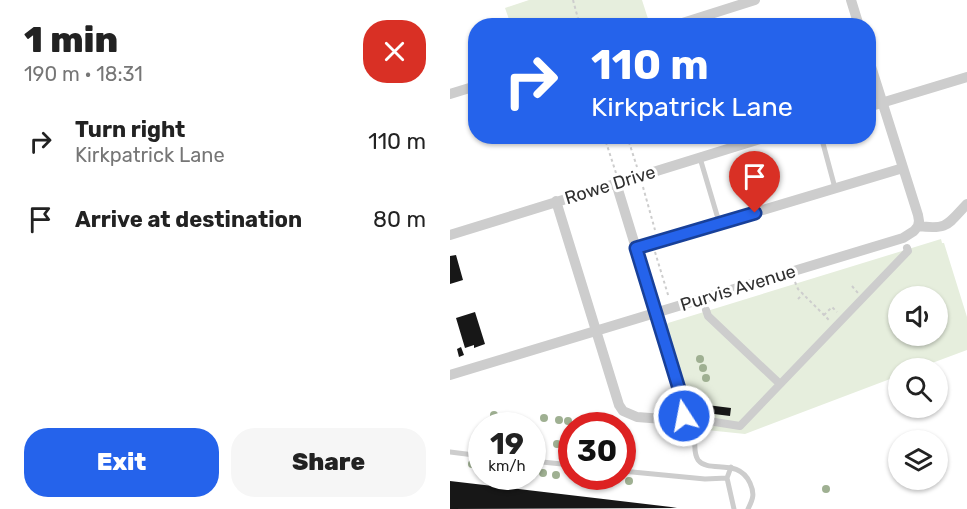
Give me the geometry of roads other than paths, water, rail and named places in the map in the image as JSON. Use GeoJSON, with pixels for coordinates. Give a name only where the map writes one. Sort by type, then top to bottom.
{"type":"FeatureCollection","features":[{"type":"Feature","properties":{"kind":"street"},"geometry":{"type":"LineString","coordinates":[[698,18],[755,0]]}},
{"type":"Feature","properties":{"kind":"street"},"geometry":{"type":"LineString","coordinates":[[851,0],[857,18]]}},
{"type":"Feature","properties":{"kind":"street"},"geometry":{"type":"LineString","coordinates":[[876,104],[967,77]]}},
{"type":"Feature","properties":{"kind":"street"},"geometry":{"type":"LineString","coordinates":[[876,81],[918,215],[918,226],[942,227],[967,204]]}},
{"type":"Feature","properties":{"kind":"street"},"geometry":{"type":"LineString","coordinates":[[450,94],[468,88]]}},
{"type":"Feature","properties":{"kind":"street","name":"Rowe Drive"},"geometry":{"type":"LineString","coordinates":[[450,235],[556,201],[616,178],[700,158],[745,144]]}},
{"type":"Feature","properties":{"kind":"street"},"geometry":{"type":"LineString","coordinates":[[636,248],[903,168]]}},
{"type":"Feature","properties":{"kind":"street"},"geometry":{"type":"LineString","coordinates":[[616,178],[684,405],[683,417]]}},
{"type":"Feature","properties":{"kind":"street"},"geometry":{"type":"LineString","coordinates":[[556,201],[619,405],[630,415],[676,420],[683,417],[740,426],[768,404],[780,384],[908,251],[907,248]]}},
{"type":"Feature","properties":{"kind":"street","name":"Purvis Avenue"},"geometry":{"type":"LineString","coordinates":[[450,375],[903,238],[918,226]]}},
{"type":"Feature","properties":{"kind":"street"},"geometry":{"type":"LineString","coordinates":[[706,310],[708,316],[780,384]]}},
{"type":"Feature","properties":{"kind":"lane"},"geometry":{"type":"LineString","coordinates":[[822,144],[836,188]]}},
{"type":"Feature","properties":{"kind":"lane"},"geometry":{"type":"LineString","coordinates":[[700,158],[719,223]]}},
{"type":"Feature","properties":{"kind":"lane"},"geometry":{"type":"LineString","coordinates":[[683,417],[688,422],[694,436],[694,452],[703,464],[731,467],[745,474],[753,490],[754,498],[748,509]]}},
{"type":"Feature","properties":{"kind":"lane"},"geometry":{"type":"LineString","coordinates":[[450,452],[468,454]]}},
{"type":"Feature","properties":{"kind":"lane"},"geometry":{"type":"LineString","coordinates":[[731,467],[727,478],[734,509]]}},
{"type":"Feature","properties":{"kind":"lane"},"geometry":{"type":"LineString","coordinates":[[636,472],[705,479],[727,478]]}}]}
